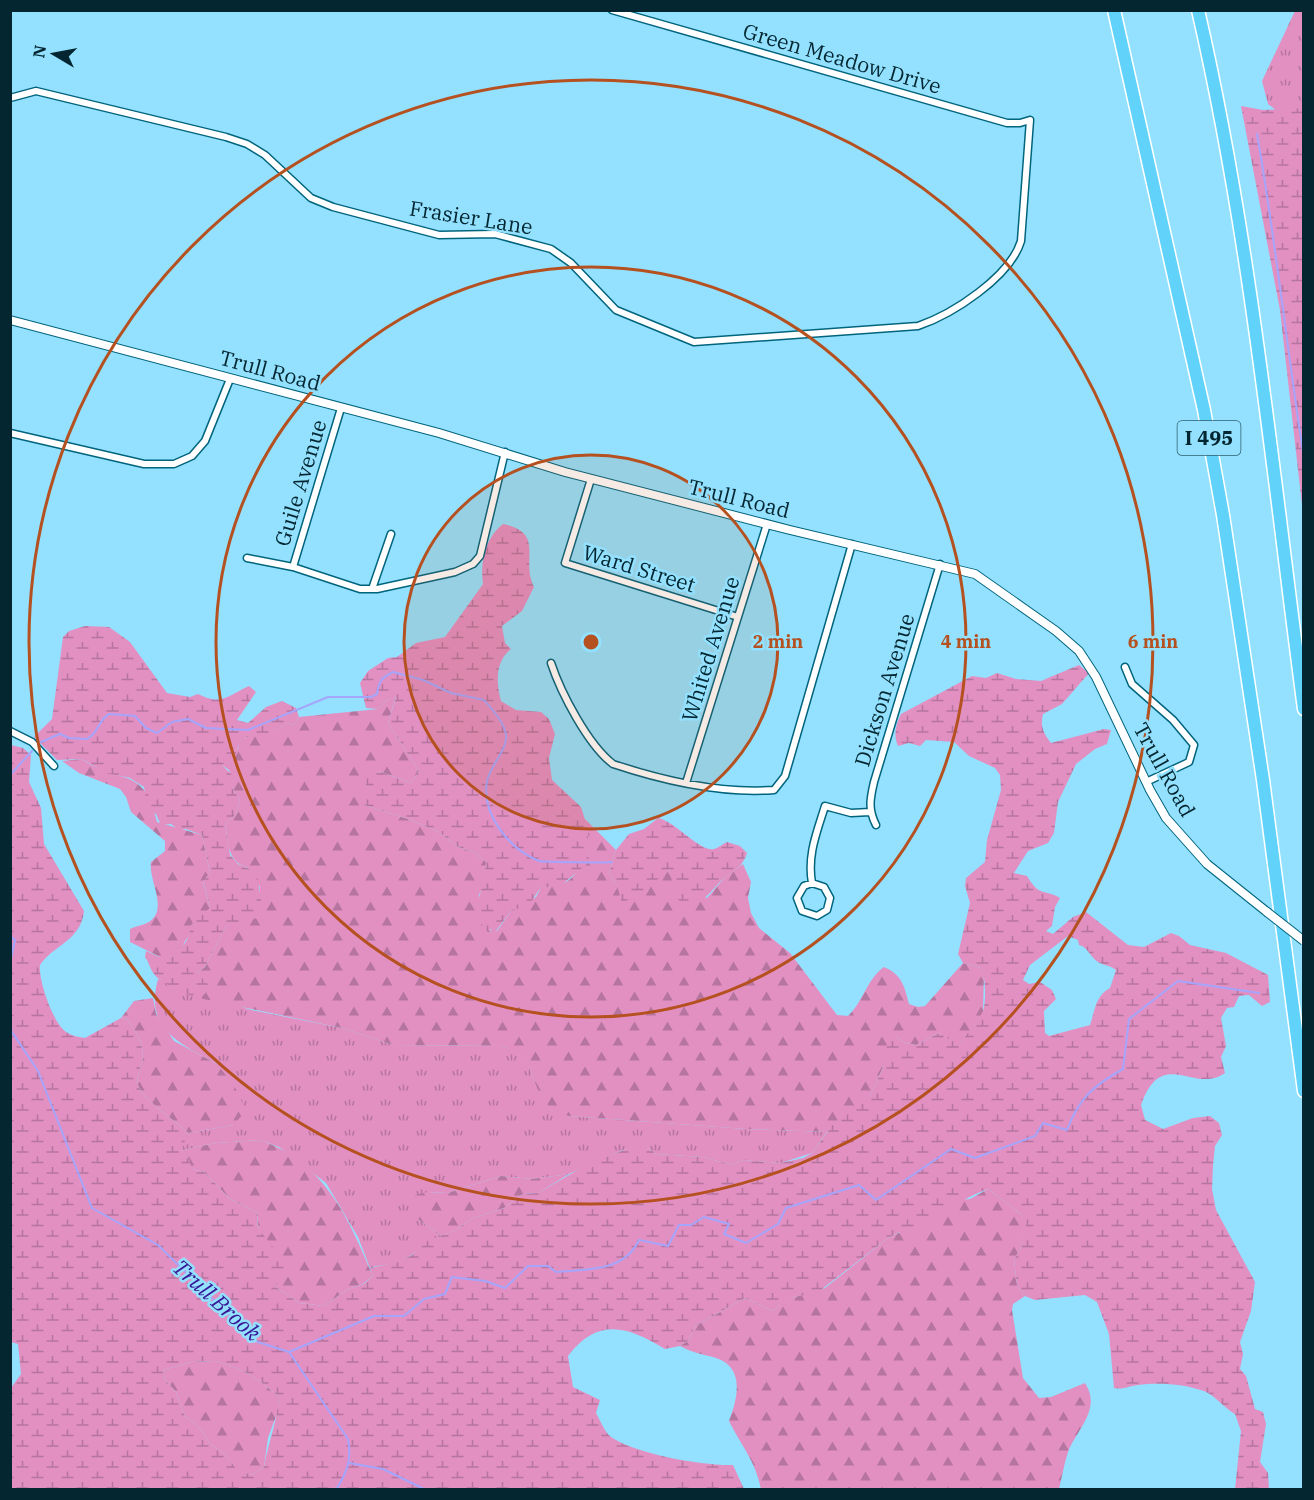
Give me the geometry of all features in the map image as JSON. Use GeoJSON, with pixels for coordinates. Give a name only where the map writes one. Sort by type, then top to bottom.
{"type":"FeatureCollection","features":[{"type":"Feature","properties":{"kind":"highway","name":"I 495"},"geometry":{"type":"LineString","coordinates":[[1114,10],[1204,410],[1223,515],[1259,757],[1304,1091]]}},
{"type":"Feature","properties":{"kind":"highway","name":"I 495"},"geometry":{"type":"LineString","coordinates":[[1198,10],[1221,120],[1240,235],[1304,709]]}},
{"type":"Feature","properties":{"kind":"street","name":"Green Meadow Drive"},"geometry":{"type":"LineString","coordinates":[[612,10],[1007,123],[1030,120]]}},
{"type":"Feature","properties":{"kind":"street","name":"Frasier Lane"},"geometry":{"type":"LineString","coordinates":[[10,98],[36,91],[226,137],[247,144],[265,155],[311,198],[333,207],[439,235],[495,234],[551,249],[571,263],[616,310],[685,339],[705,343],[894,330],[918,326],[943,316],[998,276],[1014,259],[1021,241],[1030,120]]}},
{"type":"Feature","properties":{"kind":"street","name":"Trull Road"},"geometry":{"type":"LineString","coordinates":[[10,320],[506,452],[591,479],[969,572],[994,586],[1056,630],[1079,651],[1096,677],[1146,782],[1166,818],[1200,858],[1304,941]]}},
{"type":"Feature","properties":{"kind":"street"},"geometry":{"type":"LineString","coordinates":[[10,433],[144,464],[174,464],[192,456],[205,441],[230,379]]}},
{"type":"Feature","properties":{"kind":"street","name":"Guile Avenue"},"geometry":{"type":"LineString","coordinates":[[293,567],[341,408]]}},
{"type":"Feature","properties":{"kind":"street"},"geometry":{"type":"LineString","coordinates":[[247,558],[293,567],[360,589],[372,589],[455,573],[473,564],[477,559],[506,452]]}},
{"type":"Feature","properties":{"kind":"street","name":"Ward Street"},"geometry":{"type":"LineString","coordinates":[[591,479],[565,563],[738,616]]}},
{"type":"Feature","properties":{"kind":"street","name":"Whited Avenue"},"geometry":{"type":"LineString","coordinates":[[686,783],[767,524]]}},
{"type":"Feature","properties":{"kind":"street"},"geometry":{"type":"LineString","coordinates":[[372,589],[391,534]]}},
{"type":"Feature","properties":{"kind":"street"},"geometry":{"type":"LineString","coordinates":[[551,663],[586,732],[602,756],[623,767],[686,783],[733,791],[774,790],[784,776],[852,544]]}},
{"type":"Feature","properties":{"kind":"street","name":"Dickson Avenue"},"geometry":{"type":"LineString","coordinates":[[870,813],[874,782],[940,564]]}},
{"type":"Feature","properties":{"kind":"street"},"geometry":{"type":"LineString","coordinates":[[1125,668],[1132,684],[1173,720],[1194,746],[1189,762],[1146,782]]}},
{"type":"Feature","properties":{"kind":"street"},"geometry":{"type":"LineString","coordinates":[[10,731],[32,742],[54,766]]}},
{"type":"Feature","properties":{"kind":"street"},"geometry":{"type":"LineString","coordinates":[[812,883],[811,851],[825,806],[851,813],[870,813],[876,825]]}},
{"type":"Feature","properties":{"kind":"street"},"geometry":{"type":"LineString","coordinates":[[812,883],[824,887],[830,898],[827,910],[817,916],[805,914],[798,903],[801,890],[812,883]]}},
{"type":"Feature","properties":{"kind":"green space"},"geometry":{"type":"Polygon","coordinates":[[[1295,11],[1303,11],[1303,132],[1268,104],[1262,81],[1295,11]]]}},
{"type":"Feature","properties":{"kind":"green space"},"geometry":{"type":"Polygon","coordinates":[[[1241,106],[1263,110],[1303,108],[1303,514],[1280,310],[1241,106]]]}},
{"type":"Feature","properties":{"kind":"green space"},"geometry":{"type":"Polygon","coordinates":[[[503,524],[516,528],[524,534],[528,541],[530,577],[534,587],[522,611],[502,626],[505,643],[511,649],[499,666],[498,687],[501,701],[516,710],[541,712],[549,719],[555,734],[549,758],[552,780],[581,807],[588,829],[589,857],[587,864],[559,887],[541,887],[529,905],[511,911],[496,931],[491,928],[489,933],[483,926],[479,909],[486,862],[474,852],[458,847],[439,832],[411,820],[364,805],[360,797],[366,785],[366,776],[379,771],[411,783],[419,771],[388,723],[396,697],[388,699],[378,709],[366,708],[360,683],[368,671],[388,658],[397,657],[416,643],[445,637],[483,584],[482,567],[485,551],[492,536],[503,524]]]}},
{"type":"Feature","properties":{"kind":"green space"},"geometry":{"type":"Polygon","coordinates":[[[85,626],[109,627],[130,642],[167,693],[190,697],[198,694],[206,698],[219,699],[249,686],[256,692],[237,720],[248,723],[266,707],[282,701],[296,708],[299,717],[294,725],[287,723],[267,737],[247,737],[240,741],[234,759],[222,765],[235,778],[232,787],[240,800],[236,814],[225,824],[230,855],[238,864],[256,872],[264,909],[261,917],[226,926],[205,967],[197,973],[209,985],[205,994],[194,997],[172,987],[157,977],[145,957],[146,951],[162,957],[171,956],[180,951],[191,925],[210,908],[203,881],[210,873],[202,835],[186,829],[179,830],[171,824],[161,825],[156,814],[148,810],[144,787],[130,778],[106,773],[82,759],[57,760],[34,737],[52,719],[63,637],[69,631],[85,626]]]}},
{"type":"Feature","properties":{"kind":"green space"},"geometry":{"type":"Polygon","coordinates":[[[1079,665],[1089,673],[1062,704],[1043,714],[1043,729],[1051,743],[1104,729],[1111,730],[1107,744],[1095,749],[1076,764],[1058,802],[1054,833],[1048,843],[1028,851],[1014,873],[1027,876],[1039,890],[1060,898],[1055,907],[1052,926],[1046,931],[1053,934],[1073,917],[1086,912],[1128,945],[1144,947],[1171,933],[1190,945],[1226,953],[1268,975],[1270,1002],[1262,1006],[1249,995],[1239,996],[1234,1007],[1227,1008],[1221,1018],[1226,1046],[1221,1057],[1225,1073],[1213,1078],[1202,1079],[1169,1074],[1159,1078],[1149,1087],[1141,1105],[1145,1120],[1163,1129],[1193,1118],[1210,1116],[1219,1123],[1222,1135],[1215,1146],[1212,1189],[1216,1210],[1255,1282],[1251,1311],[1240,1342],[1243,1354],[1240,1369],[1246,1376],[1255,1409],[1263,1412],[1266,1424],[1260,1462],[1268,1473],[1269,1489],[1235,1489],[1241,1431],[1235,1414],[1208,1393],[1180,1385],[1163,1384],[1114,1388],[1109,1334],[1097,1302],[1085,1295],[1035,1300],[1025,1296],[1017,1285],[1014,1260],[1022,1245],[1026,1225],[1021,1214],[988,1189],[957,1204],[908,1234],[900,1232],[888,1238],[813,1296],[792,1298],[773,1311],[745,1298],[695,1326],[689,1340],[680,1346],[665,1349],[639,1335],[626,1331],[602,1330],[579,1343],[568,1356],[573,1387],[600,1400],[596,1413],[611,1437],[636,1449],[670,1458],[733,1465],[744,1489],[11,1489],[11,1388],[21,1374],[18,1344],[11,1342],[11,745],[23,748],[31,755],[29,782],[41,808],[44,844],[84,911],[78,929],[40,965],[44,990],[56,1020],[66,1032],[85,1038],[121,1018],[127,1019],[137,1034],[143,1050],[138,1085],[152,1103],[188,1133],[179,1156],[189,1159],[192,1169],[204,1172],[230,1199],[258,1213],[257,1223],[260,1230],[285,1270],[280,1275],[276,1287],[299,1303],[324,1306],[348,1289],[364,1284],[373,1276],[370,1268],[398,1262],[412,1255],[427,1241],[456,1230],[473,1218],[504,1208],[523,1194],[538,1193],[588,1164],[637,1145],[647,1147],[656,1154],[703,1157],[732,1165],[743,1160],[781,1163],[803,1158],[812,1153],[834,1123],[871,1094],[884,1065],[884,1053],[889,1041],[897,1037],[905,1043],[916,1045],[939,1033],[956,1043],[962,1042],[983,1011],[985,996],[981,968],[963,963],[958,954],[970,903],[965,886],[966,878],[985,862],[987,840],[1001,790],[1000,775],[995,768],[969,756],[954,742],[926,740],[920,746],[909,743],[898,746],[895,734],[901,714],[972,676],[986,678],[997,673],[1016,679],[1041,681],[1079,665]],[[1068,936],[1030,965],[1023,980],[1029,984],[1040,982],[1052,990],[1056,999],[1044,1011],[1045,1033],[1049,1036],[1090,1025],[1098,1000],[1110,988],[1116,970],[1098,962],[1079,945],[1078,940],[1068,936]],[[215,1361],[191,1362],[163,1370],[165,1380],[176,1392],[185,1416],[200,1428],[210,1444],[225,1454],[237,1470],[252,1475],[264,1467],[279,1397],[249,1374],[215,1361]]]}},
{"type":"Feature","properties":{"kind":"green space"},"geometry":{"type":"Polygon","coordinates":[[[396,696],[388,723],[419,771],[411,783],[379,771],[366,785],[364,805],[411,820],[439,832],[458,847],[474,852],[486,862],[485,880],[479,895],[490,933],[491,928],[497,931],[511,911],[536,897],[541,887],[564,883],[578,871],[589,857],[585,819],[616,850],[609,873],[617,886],[662,875],[669,870],[675,885],[707,898],[725,877],[743,864],[751,882],[748,898],[751,913],[759,928],[790,953],[837,1015],[848,1016],[873,978],[884,967],[899,977],[909,1004],[918,1007],[925,1006],[963,963],[981,968],[984,973],[983,1013],[962,1042],[956,1044],[939,1033],[916,1045],[905,1043],[897,1037],[884,1053],[884,1065],[871,1094],[827,1132],[746,1129],[569,1116],[551,1108],[539,1092],[529,1067],[514,1052],[502,1046],[393,1045],[342,1028],[194,997],[204,994],[197,973],[205,967],[226,926],[236,922],[259,899],[260,887],[248,868],[236,861],[230,850],[225,824],[236,814],[240,800],[232,787],[229,770],[222,765],[238,749],[239,741],[247,737],[266,737],[287,723],[294,725],[299,717],[378,709],[388,699],[396,696]]]}},
{"type":"Feature","properties":{"kind":"green space"},"geometry":{"type":"Polygon","coordinates":[[[82,759],[138,784],[152,804],[157,822],[202,835],[210,873],[203,882],[210,908],[185,941],[182,950],[174,956],[162,958],[130,942],[130,929],[149,922],[155,916],[158,902],[151,862],[165,851],[165,841],[131,812],[126,797],[120,789],[79,773],[62,761],[82,759]]]}},
{"type":"Feature","properties":{"kind":"green space"},"geometry":{"type":"Polygon","coordinates":[[[658,818],[665,820],[695,842],[709,849],[727,842],[740,846],[747,853],[745,858],[738,868],[698,902],[685,905],[677,899],[669,870],[643,892],[622,903],[617,886],[609,873],[616,850],[629,834],[644,829],[658,818]]]}},
{"type":"Feature","properties":{"kind":"green space"},"geometry":{"type":"Polygon","coordinates":[[[158,979],[251,1010],[342,1028],[393,1045],[502,1046],[514,1051],[527,1063],[537,1086],[569,1116],[746,1129],[827,1132],[812,1153],[781,1163],[743,1160],[732,1165],[703,1157],[656,1154],[647,1147],[623,1150],[569,1174],[532,1179],[501,1176],[448,1193],[428,1192],[419,1220],[441,1236],[399,1262],[370,1268],[358,1237],[326,1183],[279,1147],[260,1140],[216,1143],[179,1151],[188,1133],[233,1125],[217,1064],[178,1041],[160,1022],[155,996],[158,979]]]}},
{"type":"Feature","properties":{"kind":"green space"},"geometry":{"type":"Polygon","coordinates":[[[153,998],[156,1014],[174,1041],[217,1064],[235,1087],[246,1111],[233,1125],[188,1133],[152,1103],[141,1090],[138,1085],[138,1073],[143,1050],[137,1034],[127,1019],[121,1018],[134,1001],[153,998]]]}},
{"type":"Feature","properties":{"kind":"green space"},"geometry":{"type":"Polygon","coordinates":[[[260,1140],[302,1163],[332,1194],[354,1233],[373,1276],[363,1284],[348,1289],[324,1306],[299,1303],[276,1287],[277,1263],[260,1232],[258,1213],[230,1199],[204,1172],[192,1169],[179,1156],[179,1151],[216,1143],[260,1140]]]}},
{"type":"Feature","properties":{"kind":"green space"},"geometry":{"type":"Polygon","coordinates":[[[569,1174],[538,1193],[523,1194],[504,1208],[473,1218],[456,1230],[441,1236],[419,1220],[412,1209],[415,1195],[428,1192],[448,1193],[501,1176],[532,1179],[569,1174]]]}},
{"type":"Feature","properties":{"kind":"green space"},"geometry":{"type":"Polygon","coordinates":[[[988,1189],[1021,1214],[1027,1225],[1022,1245],[1014,1260],[1017,1285],[1025,1296],[1013,1304],[1012,1310],[1023,1378],[1039,1398],[1051,1397],[1085,1383],[1090,1392],[1089,1410],[1068,1452],[1059,1489],[761,1489],[752,1462],[729,1421],[735,1404],[737,1385],[732,1369],[716,1358],[680,1346],[689,1340],[695,1326],[745,1298],[773,1311],[785,1300],[825,1288],[888,1238],[937,1215],[959,1200],[970,1199],[988,1189]]]}},
{"type":"Feature","properties":{"kind":"green space"},"geometry":{"type":"Polygon","coordinates":[[[215,1361],[249,1374],[279,1397],[278,1411],[268,1438],[264,1467],[252,1475],[237,1471],[225,1454],[210,1444],[200,1428],[185,1416],[176,1392],[165,1380],[163,1370],[191,1362],[215,1361]]]}},
{"type":"Feature","properties":{"kind":"waterway"},"geometry":{"type":"LineString","coordinates":[[1257,134],[1304,459]]}},
{"type":"Feature","properties":{"kind":"waterway"},"geometry":{"type":"LineString","coordinates":[[41,742],[60,734],[69,738],[87,739],[109,714],[135,716],[146,728],[157,733],[172,722],[188,719],[206,728],[248,730],[328,697],[371,697],[377,694],[381,680],[393,672],[423,680],[451,693],[484,700],[497,716],[505,730],[506,740],[489,775],[486,793],[493,818],[517,848],[539,861],[612,862]]}},
{"type":"Feature","properties":{"kind":"waterway"},"geometry":{"type":"LineString","coordinates":[[10,775],[32,751]]}},
{"type":"Feature","properties":{"kind":"waterway","name":"Trull Brook"},"geometry":{"type":"LineString","coordinates":[[10,936],[15,940],[10,963]]}},
{"type":"Feature","properties":{"kind":"waterway","name":"Trull Brook"},"geometry":{"type":"LineString","coordinates":[[10,1029],[38,1071],[92,1208],[158,1245],[255,1341],[289,1352],[374,1316],[404,1316],[424,1299],[445,1294],[452,1277],[485,1281],[505,1288],[528,1266],[548,1266],[556,1272],[604,1267],[624,1258],[639,1240],[668,1246],[679,1225],[691,1225],[704,1217],[729,1224],[724,1234],[746,1243],[778,1224],[786,1208],[859,1185],[876,1200],[951,1149],[975,1158],[1035,1136],[1043,1123],[1067,1130],[1082,1101],[1096,1087],[1123,1069],[1129,1019],[1178,981],[1259,993]]}},
{"type":"Feature","properties":{"kind":"waterway"},"geometry":{"type":"LineString","coordinates":[[289,1352],[348,1439],[348,1466],[336,1490]]}},
{"type":"Feature","properties":{"kind":"waterway"},"geometry":{"type":"LineString","coordinates":[[349,1463],[383,1469],[426,1490]]}}]}
